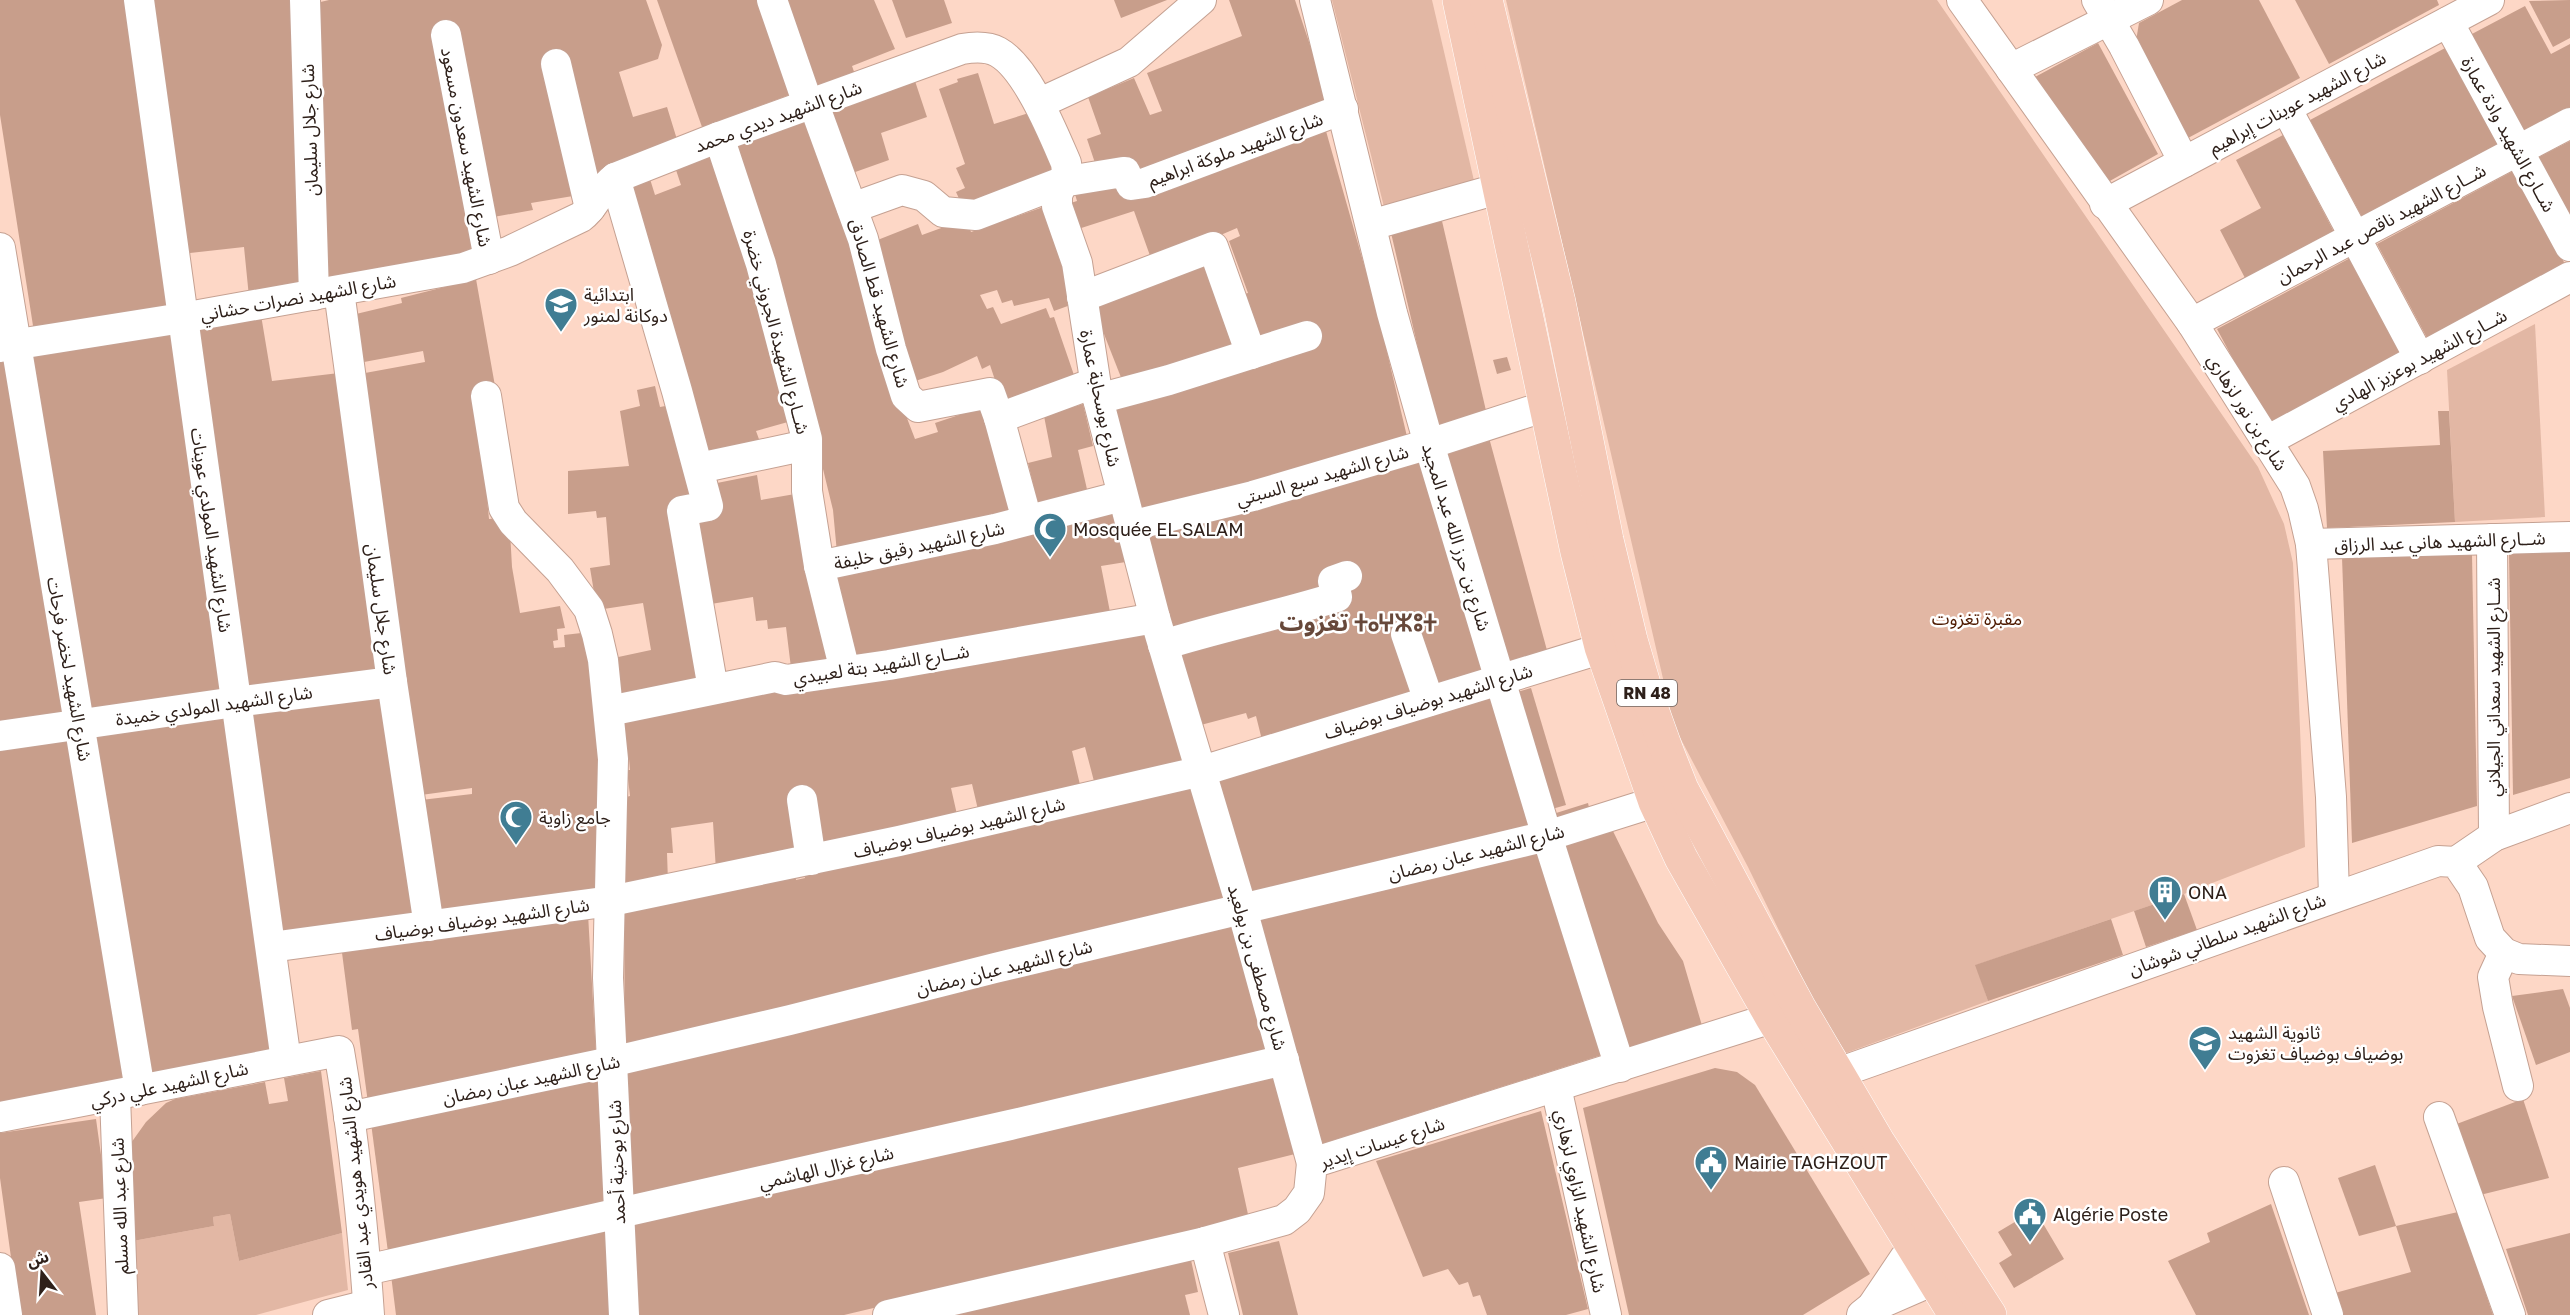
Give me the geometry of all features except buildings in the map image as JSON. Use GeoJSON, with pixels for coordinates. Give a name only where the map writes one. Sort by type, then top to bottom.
{"type":"FeatureCollection","features":[{"type":"Feature","properties":{"kind":"highway","name":"RN 48"},"geometry":{"type":"LineString","coordinates":[[1460,0],[1578,552],[1616,644],[1649,701],[1682,789],[1785,1013],[1838,1073],[1879,1143],[1927,1242]]}},
{"type":"Feature","properties":{"kind":"highway","name":"RN 48"},"geometry":{"type":"LineString","coordinates":[[1486,0],[1580,396],[1607,540],[1616,644],[1655,802],[1687,868],[1785,1013],[1945,1270],[1990,1315]]}},
{"type":"Feature","properties":{"kind":"highway","name":"RN 48"},"geometry":{"type":"LineString","coordinates":[[1945,1270],[1955,1315]]}},
{"type":"Feature","properties":{"kind":"street","name":"شارع الشهيد المولدي عوينات"},"geometry":{"type":"LineString","coordinates":[[139,0],[286,1061]]}},
{"type":"Feature","properties":{"kind":"street","name":"شارع جلال سليمان"},"geometry":{"type":"LineString","coordinates":[[305,0],[326,293],[392,682],[429,926]]}},
{"type":"Feature","properties":{"kind":"street","name":"شارع الشهيد قط الصادق"},"geometry":{"type":"LineString","coordinates":[[772,0],[852,208],[874,276],[891,349],[906,396],[918,407],[990,393],[1027,520]]}},
{"type":"Feature","properties":{"kind":"street"},"geometry":{"type":"LineString","coordinates":[[1040,103],[1129,62],[1201,0]]}},
{"type":"Feature","properties":{"kind":"street","name":"شارع بن حرز الله عبد المجيد"},"geometry":{"type":"LineString","coordinates":[[1315,0],[1392,313],[1429,444],[1547,836],[1620,1067]]}},
{"type":"Feature","properties":{"kind":"street","name":"شارع بن نور لزهاري"},"geometry":{"type":"LineString","coordinates":[[1962,0],[2105,204],[2192,323],[2295,486],[2311,544],[2331,797],[2334,896]]}},
{"type":"Feature","properties":{"kind":"street"},"geometry":{"type":"LineString","coordinates":[[2011,69],[2103,10],[2148,0]]}},
{"type":"Feature","properties":{"kind":"street","name":"شارع الشهيد عوينات إبراهيم"},"geometry":{"type":"LineString","coordinates":[[2105,204],[2286,108],[2452,13],[2489,0]]}},
{"type":"Feature","properties":{"kind":"street"},"geometry":{"type":"LineString","coordinates":[[2103,10],[2184,162]]}},
{"type":"Feature","properties":{"kind":"street","name":"شــارع الشهيد وادة عمارة"},"geometry":{"type":"LineString","coordinates":[[2452,13],[2518,150],[2570,246]]}},
{"type":"Feature","properties":{"kind":"street","name":"شارع الشهيد سعدون مسعود"},"geometry":{"type":"LineString","coordinates":[[446,35],[489,259]]}},
{"type":"Feature","properties":{"kind":"street","name":"شارع الشهيد ديدي محمد"},"geometry":{"type":"LineString","coordinates":[[588,211],[602,189],[615,178],[719,137],[962,49],[987,48]]}},
{"type":"Feature","properties":{"kind":"street","name":"شارع بوسحابة عمارة"},"geometry":{"type":"LineString","coordinates":[[987,48],[998,51],[1008,59],[1040,103],[1066,163],[1067,171],[1057,195],[1057,206],[1073,249],[1096,391],[1159,631],[1202,771]]}},
{"type":"Feature","properties":{"kind":"street"},"geometry":{"type":"LineString","coordinates":[[556,64],[588,211]]}},
{"type":"Feature","properties":{"kind":"street"},"geometry":{"type":"LineString","coordinates":[[2286,108],[2420,359]]}},
{"type":"Feature","properties":{"kind":"street","name":"شارع الشهيد ملوكة ابراهيم"},"geometry":{"type":"LineString","coordinates":[[1062,182],[1125,172],[1131,185],[1145,183],[1343,109]]}},
{"type":"Feature","properties":{"kind":"street","name":"شــارع الشهيد ناقص عبد الرحمان"},"geometry":{"type":"LineString","coordinates":[[2192,323],[2570,123]]}},
{"type":"Feature","properties":{"kind":"street","name":"شــارع الشهيدة الجروني خضرة"},"geometry":{"type":"LineString","coordinates":[[719,137],[761,264],[807,445],[807,491],[819,566],[845,671]]}},
{"type":"Feature","properties":{"kind":"street"},"geometry":{"type":"LineString","coordinates":[[615,178],[708,506],[682,511],[713,689]]}},
{"type":"Feature","properties":{"kind":"street"},"geometry":{"type":"LineString","coordinates":[[852,208],[902,190],[924,196],[943,212],[976,215],[1062,182]]}},
{"type":"Feature","properties":{"kind":"street"},"geometry":{"type":"LineString","coordinates":[[1371,225],[1501,188]]}},
{"type":"Feature","properties":{"kind":"street","name":"شارع الشهيد نصرات حشاني"},"geometry":{"type":"LineString","coordinates":[[8,345],[182,318],[463,268],[489,259],[588,211]]}},
{"type":"Feature","properties":{"kind":"street"},"geometry":{"type":"LineString","coordinates":[[1082,297],[1213,247],[1251,354]]}},
{"type":"Feature","properties":{"kind":"street","name":"شارع الشهيد لخضر فرحات"},"geometry":{"type":"LineString","coordinates":[[0,248],[8,345],[79,724],[128,1093]]}},
{"type":"Feature","properties":{"kind":"street","name":"شــارع الشهيد بوعزيز الهادي"},"geometry":{"type":"LineString","coordinates":[[2267,441],[2570,277]]}},
{"type":"Feature","properties":{"kind":"street"},"geometry":{"type":"LineString","coordinates":[[999,418],[1096,391],[1169,381],[1307,336]]}},
{"type":"Feature","properties":{"kind":"street","name":"شارع بوحنية أحمد"},"geometry":{"type":"LineString","coordinates":[[486,396],[504,508],[518,527],[560,570],[588,609],[599,643],[613,759],[608,978],[624,1315]]}},
{"type":"Feature","properties":{"kind":"street","name":"شارع الشهيد سبع السبتي"},"geometry":{"type":"LineString","coordinates":[[1130,526],[1253,496],[1580,396]]}},
{"type":"Feature","properties":{"kind":"street"},"geometry":{"type":"LineString","coordinates":[[699,468],[807,445]]}},
{"type":"Feature","properties":{"kind":"street","name":"شارع الشهيد رقيق خليفة"},"geometry":{"type":"LineString","coordinates":[[819,566],[1027,520],[1122,495]]}},
{"type":"Feature","properties":{"kind":"street","name":"شــارع الشهيد هاني عبد الرزاق"},"geometry":{"type":"LineString","coordinates":[[2311,544],[2570,537]]}},
{"type":"Feature","properties":{"kind":"street","name":"شــارع الشهيد سعداني الجيلاني"},"geometry":{"type":"LineString","coordinates":[[2492,539],[2494,836]]}},
{"type":"Feature","properties":{"kind":"street","name":"شــارع الشهيد بتة لعبيدي"},"geometry":{"type":"LineString","coordinates":[[609,711],[776,676],[786,680],[900,663],[1159,631],[1220,627],[1284,614],[1337,597],[1334,581],[1347,576]]}},
{"type":"Feature","properties":{"kind":"street"},"geometry":{"type":"LineString","coordinates":[[1406,634],[1429,701]]}},
{"type":"Feature","properties":{"kind":"street","name":"شارع الشهيد بوضياف بوضياف"},"geometry":{"type":"LineString","coordinates":[[271,946],[611,902],[811,860],[1202,771],[1616,644]]}},
{"type":"Feature","properties":{"kind":"street","name":"شارع الشهيد المولدي خميدة"},"geometry":{"type":"LineString","coordinates":[[0,736],[392,682]]}},
{"type":"Feature","properties":{"kind":"street","name":"شارع مصطفى بن بولعيد"},"geometry":{"type":"LineString","coordinates":[[1202,771],[1312,1163]]}},
{"type":"Feature","properties":{"kind":"street"},"geometry":{"type":"LineString","coordinates":[[802,800],[811,860]]}},
{"type":"Feature","properties":{"kind":"street","name":"شارع الشهيد عبان رمضان"},"geometry":{"type":"LineString","coordinates":[[349,1117],[611,1062],[1547,836],[1655,802]]}},
{"type":"Feature","properties":{"kind":"street"},"geometry":{"type":"LineString","coordinates":[[2570,808],[2494,836],[2456,862],[2473,887],[2490,938],[2504,953],[2519,959],[2570,962]]}},
{"type":"Feature","properties":{"kind":"street","name":"شارع الشهيد سلطاني شوشان"},"geometry":{"type":"LineString","coordinates":[[1838,1073],[2418,866],[2438,861],[2456,862]]}},
{"type":"Feature","properties":{"kind":"street"},"geometry":{"type":"LineString","coordinates":[[2504,953],[2493,976],[2498,1007],[2518,1086]]}},
{"type":"Feature","properties":{"kind":"street","name":"شارع عيسات إيدير"},"geometry":{"type":"LineString","coordinates":[[888,1315],[1205,1242],[1284,1220],[1297,1210],[1309,1193],[1312,1163],[1785,1013]]}},
{"type":"Feature","properties":{"kind":"street","name":"شارع الشهيد علي دركي"},"geometry":{"type":"LineString","coordinates":[[0,1118],[339,1051]]}},
{"type":"Feature","properties":{"kind":"street","name":"شارع الشهيد هويدي عبد القادر"},"geometry":{"type":"LineString","coordinates":[[339,1051],[349,1117],[366,1270],[368,1310]]}},
{"type":"Feature","properties":{"kind":"street","name":"شارع غزال الهاشمي"},"geometry":{"type":"LineString","coordinates":[[366,1270],[1010,1125],[1284,1060]]}},
{"type":"Feature","properties":{"kind":"street","name":"شارع الشهيد الزاوي لزهاري"},"geometry":{"type":"LineString","coordinates":[[1556,1087],[1606,1315]]}},
{"type":"Feature","properties":{"kind":"street","name":"شارع عبد الله مسلم"},"geometry":{"type":"LineString","coordinates":[[123,1315],[128,1093]]}},
{"type":"Feature","properties":{"kind":"street"},"geometry":{"type":"LineString","coordinates":[[2439,1117],[2510,1315]]}},
{"type":"Feature","properties":{"kind":"street"},"geometry":{"type":"LineString","coordinates":[[2284,1182],[2328,1315]]}},
{"type":"Feature","properties":{"kind":"street"},"geometry":{"type":"LineString","coordinates":[[1205,1242],[1224,1315]]}},
{"type":"Feature","properties":{"kind":"street"},"geometry":{"type":"LineString","coordinates":[[1867,1311],[1905,1258],[1927,1242]]}},
{"type":"Feature","properties":{"kind":"street"},"geometry":{"type":"LineString","coordinates":[[0,1268],[7,1315]]}},
{"type":"Feature","properties":{"kind":"street"},"geometry":{"type":"LineString","coordinates":[[1867,1311],[1920,1286],[1945,1270]]}},
{"type":"Feature","properties":{"kind":"street"},"geometry":{"type":"LineString","coordinates":[[328,1315],[368,1310]]}},
{"type":"Feature","properties":{"kind":"green space"},"geometry":{"type":"Polygon","coordinates":[[[1332,0],[1432,0],[1475,185],[1385,211],[1332,0]]]}},
{"type":"Feature","properties":{"kind":"green space","name":"مقبرة تغزوت"},"geometry":{"type":"Polygon","coordinates":[[[1506,0],[1937,0],[2258,467],[2284,524],[2293,563],[2305,847],[2184,894],[1976,965],[1988,1001],[1846,1053],[1817,1008],[1748,867],[1674,726],[1506,0]]]}},
{"type":"Feature","properties":{"kind":"green space"},"geometry":{"type":"Polygon","coordinates":[[[2535,324],[2545,517],[2455,522],[2447,370],[2535,324]]]}},
{"type":"Feature","properties":{"kind":"green space"},"geometry":{"type":"Polygon","coordinates":[[[230,1214],[239,1261],[342,1233],[348,1290],[256,1315],[136,1315],[133,1241],[214,1226],[213,1217],[230,1214]]]}},
{"type":"Feature","properties":{"kind":"place","name":"ابتدائية دوكانة لمنور"},"geometry":{"type":"Point","coordinates":[561,333]}},
{"type":"Feature","properties":{"kind":"place","name":"Mosquée EL SALAM"},"geometry":{"type":"Point","coordinates":[1050,558]}},
{"type":"Feature","properties":{"kind":"place","name":"جامع زاوية"},"geometry":{"type":"Point","coordinates":[516,846]}},
{"type":"Feature","properties":{"kind":"place","name":"ONA"},"geometry":{"type":"Point","coordinates":[2165,921]}},
{"type":"Feature","properties":{"kind":"place","name":"ثانوية الشهيد بوضياف بوضياف تغزوت"},"geometry":{"type":"Point","coordinates":[2205,1071]}},
{"type":"Feature","properties":{"kind":"place","name":"Mairie TAGHZOUT"},"geometry":{"type":"Point","coordinates":[1711,1191]}},
{"type":"Feature","properties":{"kind":"place","name":"Algérie Poste"},"geometry":{"type":"Point","coordinates":[2030,1243]}},
{"type":"Feature","properties":{"kind":"district","name":"تغزوت ⵜⴰⵖⵣⵓⵜ"},"geometry":{"type":"Point","coordinates":[1358,621]}}]}
